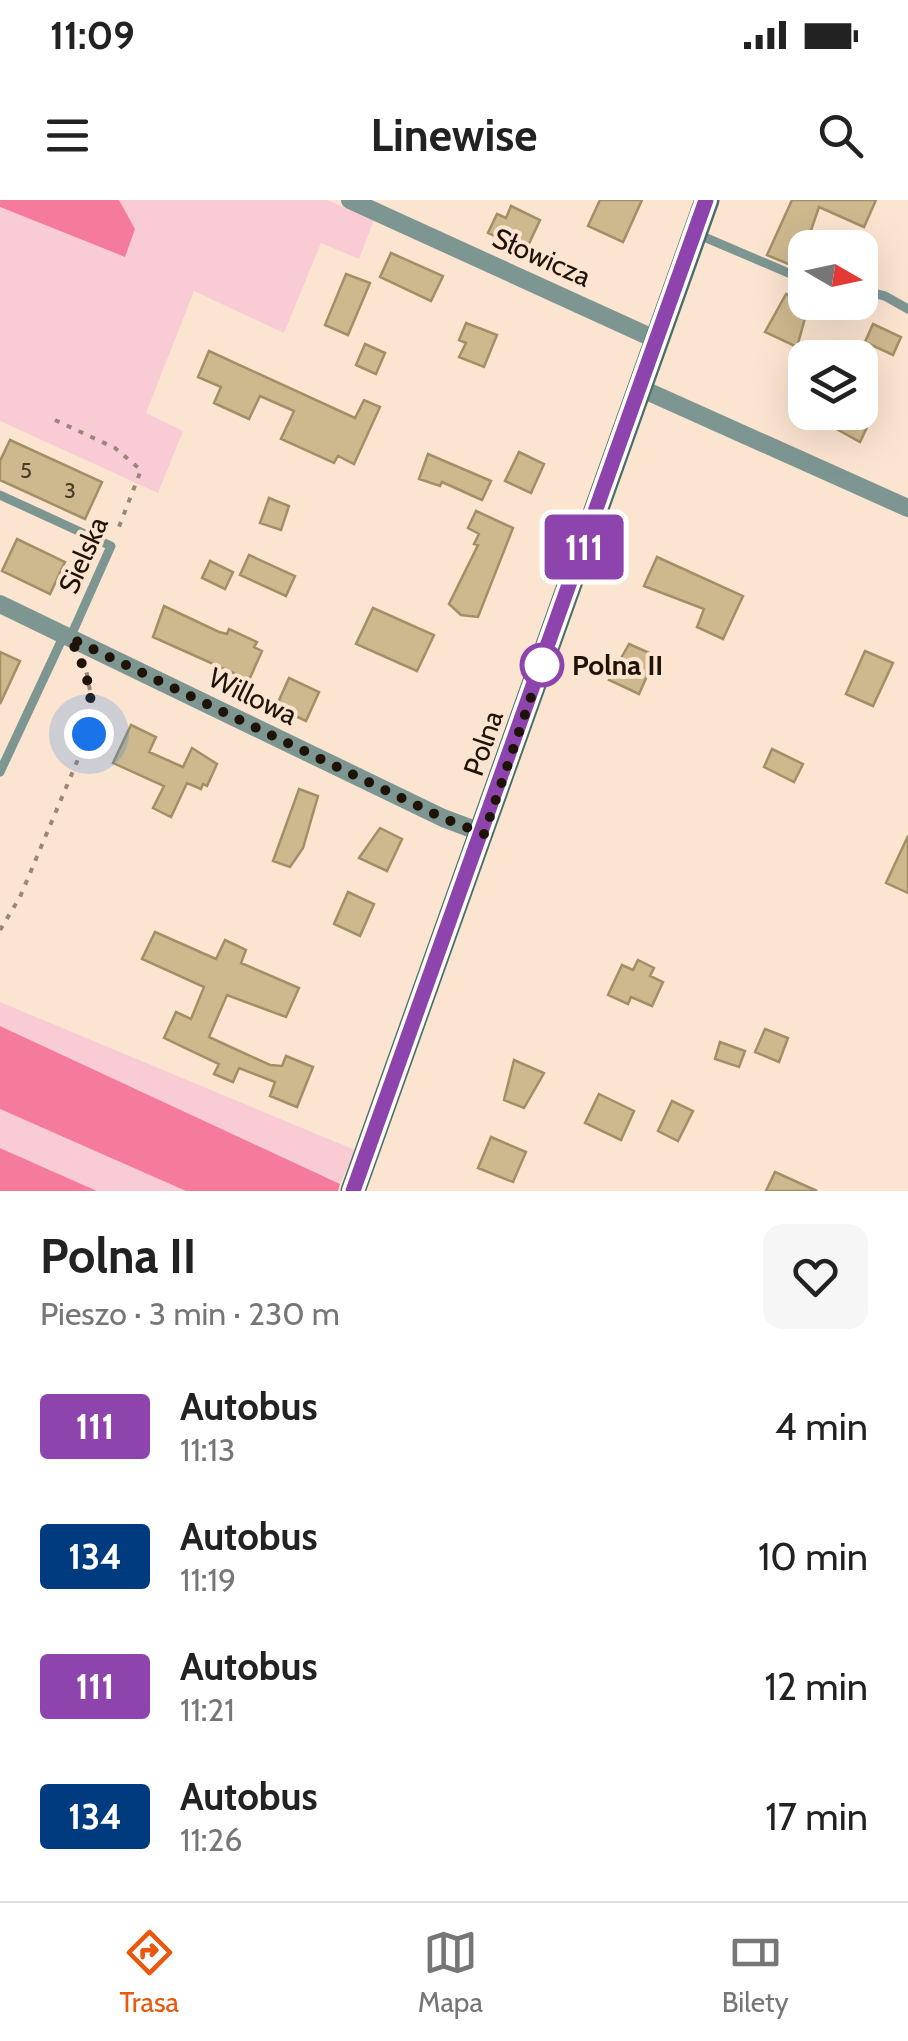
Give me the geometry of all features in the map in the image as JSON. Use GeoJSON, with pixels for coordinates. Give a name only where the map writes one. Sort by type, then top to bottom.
{"type":"FeatureCollection","features":[{"type":"Feature","properties":{"kind":"street","name":"Słowicza"},"geometry":{"type":"LineString","coordinates":[[350,200],[657,340]]}},
{"type":"Feature","properties":{"kind":"street","name":"Polna"},"geometry":{"type":"LineString","coordinates":[[353,1191],[484,834],[706,200]]}},
{"type":"Feature","properties":{"kind":"street"},"geometry":{"type":"LineString","coordinates":[[640,388],[908,508]]}},
{"type":"Feature","properties":{"kind":"street","name":"Willowa"},"geometry":{"type":"LineString","coordinates":[[0,604],[443,818],[484,834]]}},
{"type":"Feature","properties":{"kind":"lane"},"geometry":{"type":"LineString","coordinates":[[695,233],[788,273]]}},
{"type":"Feature","properties":{"kind":"lane"},"geometry":{"type":"LineString","coordinates":[[878,294],[908,310]]}},
{"type":"Feature","properties":{"kind":"lane"},"geometry":{"type":"LineString","coordinates":[[0,495],[111,546]]}},
{"type":"Feature","properties":{"kind":"lane","name":"Sielska"},"geometry":{"type":"LineString","coordinates":[[0,772],[111,546]]}},
{"type":"Feature","properties":{"kind":"path","name":"Sielska"},"geometry":{"type":"LineString","coordinates":[[55,420],[136,463],[141,479],[111,546]]}},
{"type":"Feature","properties":{"kind":"path"},"geometry":{"type":"LineString","coordinates":[[0,930],[20,897],[89,734],[93,707],[88,672],[67,636]]}},
{"type":"Feature","properties":{"kind":"shaded area"},"geometry":{"type":"Polygon","coordinates":[[[0,200],[119,200],[135,229],[125,257],[0,207],[0,200]]]}},
{"type":"Feature","properties":{"kind":"shaded area"},"geometry":{"type":"Polygon","coordinates":[[[119,200],[327,200],[374,220],[359,259],[321,243],[284,333],[194,291],[146,413],[183,431],[158,493],[0,421],[0,207],[124,257],[135,229],[119,200]]]}},
{"type":"Feature","properties":{"kind":"shaded area"},"geometry":{"type":"Polygon","coordinates":[[[0,1002],[355,1150],[340,1184],[0,1026],[0,1002]]]}},
{"type":"Feature","properties":{"kind":"shaded area"},"geometry":{"type":"Polygon","coordinates":[[[0,1026],[340,1184],[338,1191],[186,1191],[0,1109],[0,1026]]]}},
{"type":"Feature","properties":{"kind":"shaded area"},"geometry":{"type":"Polygon","coordinates":[[[0,1109],[186,1191],[97,1191],[0,1148],[0,1109]]]}},
{"type":"Feature","properties":{"kind":"shaded area"},"geometry":{"type":"Polygon","coordinates":[[[0,1148],[97,1191],[0,1191],[0,1148]]]}},
{"type":"Feature","properties":{"kind":"building"},"geometry":{"type":"Polygon","coordinates":[[[600,200],[642,200],[623,242],[588,226],[600,200]]]}},
{"type":"Feature","properties":{"kind":"building"},"geometry":{"type":"Polygon","coordinates":[[[792,200],[876,200],[864,227],[819,207],[811,230],[788,230],[788,264],[767,255],[792,200]]]}},
{"type":"Feature","properties":{"kind":"building"},"geometry":{"type":"Polygon","coordinates":[[[511,206],[540,220],[526,250],[488,233],[497,214],[506,218],[511,206]]]}},
{"type":"Feature","properties":{"kind":"building"},"geometry":{"type":"Polygon","coordinates":[[[391,253],[443,276],[431,301],[380,277],[391,253]]]}},
{"type":"Feature","properties":{"kind":"building"},"geometry":{"type":"Polygon","coordinates":[[[346,274],[370,283],[348,335],[325,325],[346,274]]]}},
{"type":"Feature","properties":{"kind":"building"},"geometry":{"type":"Polygon","coordinates":[[[788,295],[788,320],[805,320],[799,340],[788,343],[765,332],[788,295]]]}},
{"type":"Feature","properties":{"kind":"building"},"geometry":{"type":"Polygon","coordinates":[[[466,323],[497,335],[484,367],[459,357],[466,343],[459,340],[466,323]]]}},
{"type":"Feature","properties":{"kind":"building"},"geometry":{"type":"Polygon","coordinates":[[[873,324],[901,337],[893,355],[878,348],[878,340],[866,340],[873,324]]]}},
{"type":"Feature","properties":{"kind":"building"},"geometry":{"type":"Polygon","coordinates":[[[365,344],[385,353],[376,374],[356,365],[365,344]]]}},
{"type":"Feature","properties":{"kind":"building"},"geometry":{"type":"Polygon","coordinates":[[[209,351],[355,418],[364,400],[380,407],[354,464],[338,456],[334,463],[281,439],[294,411],[260,396],[249,419],[214,403],[221,387],[198,377],[209,351]]]}},
{"type":"Feature","properties":{"kind":"building"},"geometry":{"type":"Polygon","coordinates":[[[838,430],[866,430],[860,442],[838,430]]]}},
{"type":"Feature","properties":{"kind":"building"},"geometry":{"type":"Polygon","coordinates":[[[10,440],[102,482],[85,519],[0,480],[0,461],[10,440]]]}},
{"type":"Feature","properties":{"kind":"building"},"geometry":{"type":"Polygon","coordinates":[[[519,452],[544,464],[531,493],[505,481],[519,452]]]}},
{"type":"Feature","properties":{"kind":"building"},"geometry":{"type":"Polygon","coordinates":[[[428,454],[491,481],[482,500],[442,482],[440,486],[419,479],[428,454]]]}},
{"type":"Feature","properties":{"kind":"building"},"geometry":{"type":"Polygon","coordinates":[[[269,498],[289,506],[281,530],[260,523],[269,498]]]}},
{"type":"Feature","properties":{"kind":"building"},"geometry":{"type":"Polygon","coordinates":[[[476,511],[513,528],[478,617],[461,615],[449,604],[478,545],[474,544],[479,534],[468,528],[476,511]]]}},
{"type":"Feature","properties":{"kind":"building"},"geometry":{"type":"Polygon","coordinates":[[[17,539],[65,562],[50,594],[2,571],[17,539]]]}},
{"type":"Feature","properties":{"kind":"building"},"geometry":{"type":"Polygon","coordinates":[[[249,555],[295,576],[286,596],[240,575],[249,555]]]}},
{"type":"Feature","properties":{"kind":"building"},"geometry":{"type":"Polygon","coordinates":[[[657,557],[743,596],[723,639],[697,627],[704,609],[644,586],[657,557]]]}},
{"type":"Feature","properties":{"kind":"building"},"geometry":{"type":"Polygon","coordinates":[[[210,561],[233,572],[225,589],[202,578],[210,561]]]}},
{"type":"Feature","properties":{"kind":"building"},"geometry":{"type":"Polygon","coordinates":[[[164,606],[219,632],[227,634],[229,629],[257,642],[254,647],[262,651],[249,680],[153,637],[164,606]]]}},
{"type":"Feature","properties":{"kind":"building"},"geometry":{"type":"Polygon","coordinates":[[[373,608],[434,635],[417,671],[356,644],[373,608]]]}},
{"type":"Feature","properties":{"kind":"building"},"geometry":{"type":"Polygon","coordinates":[[[629,644],[656,656],[639,694],[609,680],[629,644]]]}},
{"type":"Feature","properties":{"kind":"building"},"geometry":{"type":"Polygon","coordinates":[[[865,651],[893,663],[873,706],[846,694],[865,651]]]}},
{"type":"Feature","properties":{"kind":"building"},"geometry":{"type":"Polygon","coordinates":[[[0,652],[20,661],[0,704],[0,652]]]}},
{"type":"Feature","properties":{"kind":"building"},"geometry":{"type":"Polygon","coordinates":[[[289,678],[319,692],[306,721],[276,707],[289,678]]]}},
{"type":"Feature","properties":{"kind":"building"},"geometry":{"type":"Polygon","coordinates":[[[131,725],[156,737],[149,752],[183,767],[192,748],[217,764],[207,786],[203,784],[201,789],[187,783],[171,817],[153,808],[164,786],[113,763],[131,725]]]}},
{"type":"Feature","properties":{"kind":"building"},"geometry":{"type":"Polygon","coordinates":[[[772,749],[803,764],[794,782],[764,767],[772,749]]]}},
{"type":"Feature","properties":{"kind":"building"},"geometry":{"type":"Polygon","coordinates":[[[299,789],[318,796],[303,848],[290,867],[273,861],[299,789]]]}},
{"type":"Feature","properties":{"kind":"building"},"geometry":{"type":"Polygon","coordinates":[[[380,828],[402,839],[387,871],[359,858],[380,828]]]}},
{"type":"Feature","properties":{"kind":"building"},"geometry":{"type":"Polygon","coordinates":[[[908,836],[908,893],[886,883],[908,836]]]}},
{"type":"Feature","properties":{"kind":"building"},"geometry":{"type":"Polygon","coordinates":[[[348,892],[374,904],[360,936],[334,924],[348,892]]]}},
{"type":"Feature","properties":{"kind":"building"},"geometry":{"type":"Polygon","coordinates":[[[155,932],[216,959],[225,940],[246,950],[241,963],[299,988],[286,1017],[227,995],[209,1037],[270,1065],[282,1066],[286,1056],[313,1067],[297,1107],[270,1096],[275,1082],[239,1068],[233,1082],[214,1074],[219,1064],[164,1038],[176,1012],[191,1019],[204,987],[142,959],[155,932]]]}},
{"type":"Feature","properties":{"kind":"building"},"geometry":{"type":"Polygon","coordinates":[[[638,960],[654,968],[650,976],[663,982],[652,1006],[631,997],[628,1004],[608,995],[622,965],[633,970],[638,960]]]}},
{"type":"Feature","properties":{"kind":"building"},"geometry":{"type":"Polygon","coordinates":[[[765,1029],[788,1038],[779,1062],[755,1052],[765,1029]]]}},
{"type":"Feature","properties":{"kind":"building"},"geometry":{"type":"Polygon","coordinates":[[[720,1042],[745,1051],[739,1067],[715,1059],[720,1042]]]}},
{"type":"Feature","properties":{"kind":"building"},"geometry":{"type":"Polygon","coordinates":[[[514,1060],[544,1073],[524,1108],[504,1100],[514,1060]]]}},
{"type":"Feature","properties":{"kind":"building"},"geometry":{"type":"Polygon","coordinates":[[[599,1094],[634,1111],[621,1140],[585,1123],[599,1094]]]}},
{"type":"Feature","properties":{"kind":"building"},"geometry":{"type":"Polygon","coordinates":[[[672,1101],[693,1111],[678,1141],[658,1131],[672,1101]]]}},
{"type":"Feature","properties":{"kind":"building"},"geometry":{"type":"Polygon","coordinates":[[[491,1137],[526,1152],[513,1182],[478,1168],[491,1137]]]}},
{"type":"Feature","properties":{"kind":"building"},"geometry":{"type":"Polygon","coordinates":[[[775,1172],[817,1191],[766,1191],[775,1172]]]}},
{"type":"Feature","properties":{"kind":"bus line","name":"111"},"geometry":{"type":"LineString","coordinates":[[353,1191],[484,834],[706,200]]}},
{"type":"Feature","properties":{"kind":"place","name":"Polna II"},"geometry":{"type":"Point","coordinates":[542,665]}},
{"type":"Feature","properties":{"kind":"route"},"geometry":{"type":"LineString","coordinates":[[89,734],[93,707],[88,672],[70,638],[443,818],[484,834],[542,665]]}}]}
